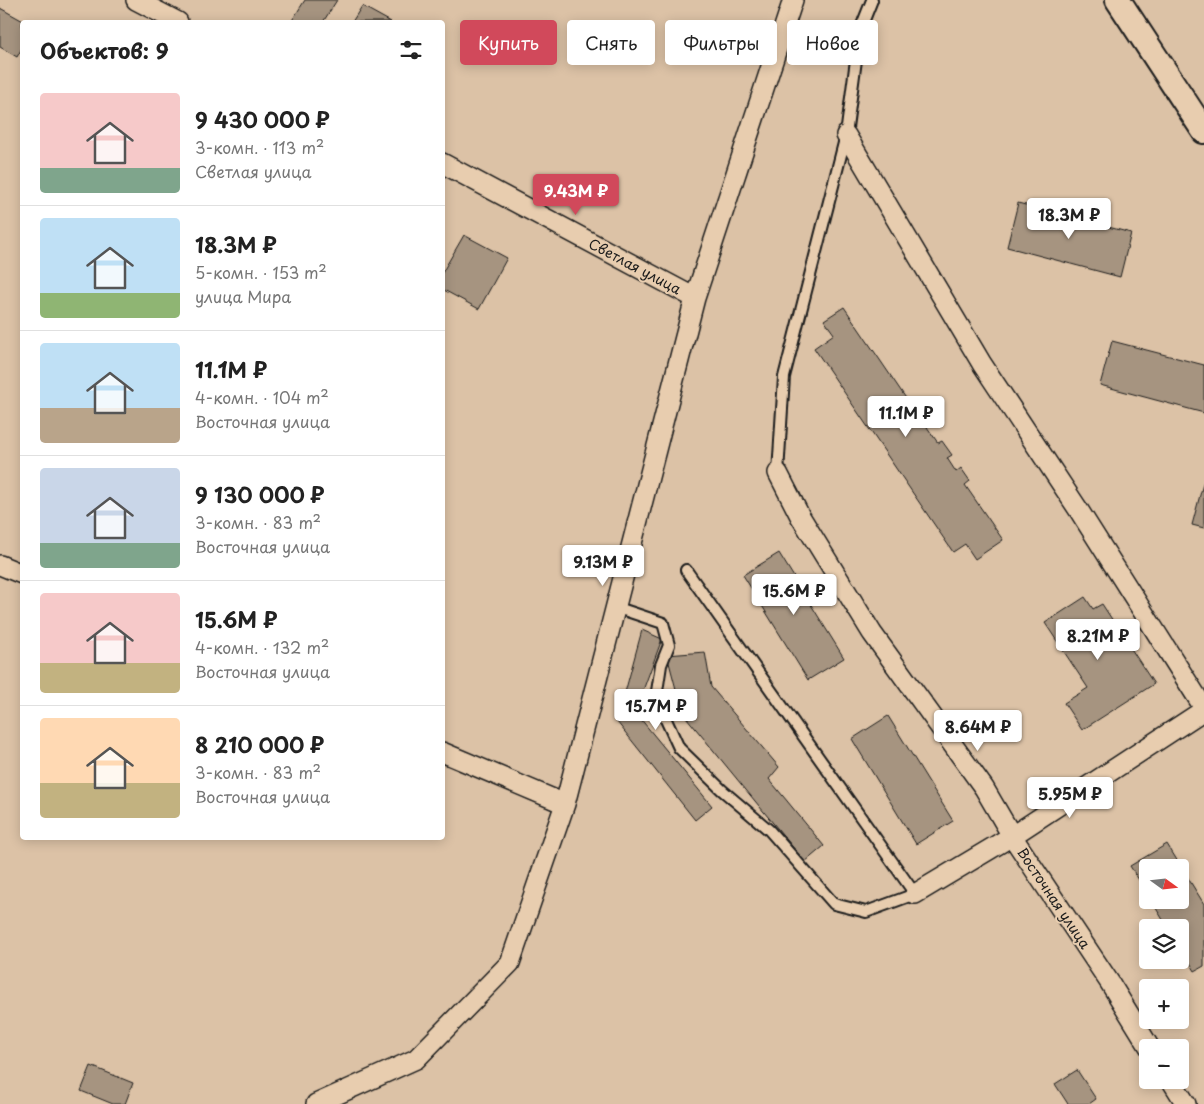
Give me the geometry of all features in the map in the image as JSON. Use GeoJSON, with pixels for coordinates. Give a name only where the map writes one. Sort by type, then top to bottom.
{"type":"FeatureCollection","features":[{"type":"Feature","properties":{"kind":"street"},"geometry":{"type":"LineString","coordinates":[[136,0],[174,20]]}},
{"type":"Feature","properties":{"kind":"street"},"geometry":{"type":"LineString","coordinates":[[316,1104],[416,1059],[510,963],[565,804],[695,298],[793,0]]}},
{"type":"Feature","properties":{"kind":"street"},"geometry":{"type":"LineString","coordinates":[[1118,0],[1204,131]]}},
{"type":"Feature","properties":{"kind":"street"},"geometry":{"type":"LineString","coordinates":[[846,135],[982,364],[1083,517],[1204,709],[1012,836],[915,894]]}},
{"type":"Feature","properties":{"kind":"street","name":"Светлая улица"},"geometry":{"type":"LineString","coordinates":[[445,166],[695,298]]}},
{"type":"Feature","properties":{"kind":"street","name":"Восточная улица"},"geometry":{"type":"LineString","coordinates":[[778,473],[800,516],[872,633],[984,788],[1012,836],[1110,983],[1144,1039]]}},
{"type":"Feature","properties":{"kind":"street"},"geometry":{"type":"LineString","coordinates":[[0,565],[20,573]]}},
{"type":"Feature","properties":{"kind":"street"},"geometry":{"type":"LineString","coordinates":[[445,753],[565,804]]}},
{"type":"Feature","properties":{"kind":"street"},"geometry":{"type":"LineString","coordinates":[[1177,1089],[1186,1104]]}},
{"type":"Feature","properties":{"kind":"lane"},"geometry":{"type":"LineString","coordinates":[[778,473],[784,377],[846,135],[860,30],[872,0]]}},
{"type":"Feature","properties":{"kind":"lane"},"geometry":{"type":"LineString","coordinates":[[616,607],[663,623],[669,645],[661,665],[656,698],[679,748],[722,790],[769,830],[834,904],[866,912],[915,894],[686,570]]}},
{"type":"Feature","properties":{"kind":"building"},"geometry":{"type":"Polygon","coordinates":[[[305,0],[337,0],[324,20],[292,20],[305,0]]]}},
{"type":"Feature","properties":{"kind":"building"},"geometry":{"type":"Polygon","coordinates":[[[362,6],[387,20],[353,20],[362,6]]]}},
{"type":"Feature","properties":{"kind":"building"},"geometry":{"type":"Polygon","coordinates":[[[0,8],[21,20],[20,52],[17,57],[0,47],[0,8]]]}},
{"type":"Feature","properties":{"kind":"building"},"geometry":{"type":"Polygon","coordinates":[[[1018,203],[1131,233],[1120,277],[1007,247],[1018,203]]]}},
{"type":"Feature","properties":{"kind":"building"},"geometry":{"type":"Polygon","coordinates":[[[464,235],[507,258],[479,309],[445,291],[445,268],[464,235]]]}},
{"type":"Feature","properties":{"kind":"building"},"geometry":{"type":"Polygon","coordinates":[[[844,307],[918,416],[922,413],[930,424],[927,427],[938,443],[942,441],[952,455],[947,458],[956,472],[961,468],[970,481],[965,485],[1003,540],[975,559],[965,544],[953,552],[814,348],[834,334],[824,320],[844,307]]]}},
{"type":"Feature","properties":{"kind":"building"},"geometry":{"type":"Polygon","coordinates":[[[1112,341],[1204,365],[1204,413],[1100,385],[1112,341]]]}},
{"type":"Feature","properties":{"kind":"building"},"geometry":{"type":"Polygon","coordinates":[[[1204,480],[1204,528],[1192,525],[1204,480]]]}},
{"type":"Feature","properties":{"kind":"building"},"geometry":{"type":"Polygon","coordinates":[[[779,553],[844,658],[808,680],[743,575],[779,553]]]}},
{"type":"Feature","properties":{"kind":"building"},"geometry":{"type":"Polygon","coordinates":[[[1085,597],[1093,609],[1102,604],[1154,684],[1082,730],[1064,703],[1088,688],[1045,623],[1085,597]]]}},
{"type":"Feature","properties":{"kind":"building"},"geometry":{"type":"Polygon","coordinates":[[[642,630],[662,639],[635,712],[712,806],[695,820],[617,722],[642,630]]]}},
{"type":"Feature","properties":{"kind":"building"},"geometry":{"type":"Polygon","coordinates":[[[705,652],[711,687],[779,767],[769,779],[824,846],[805,862],[682,712],[667,655],[705,652]]]}},
{"type":"Feature","properties":{"kind":"building"},"geometry":{"type":"Polygon","coordinates":[[[888,716],[953,821],[916,844],[852,739],[888,716]]]}},
{"type":"Feature","properties":{"kind":"building"},"geometry":{"type":"Polygon","coordinates":[[[1167,844],[1176,859],[1142,859],[1167,844]]]}},
{"type":"Feature","properties":{"kind":"building"},"geometry":{"type":"Polygon","coordinates":[[[1139,861],[1139,880],[1130,866],[1139,861]]]}},
{"type":"Feature","properties":{"kind":"building"},"geometry":{"type":"Polygon","coordinates":[[[1189,880],[1204,904],[1204,966],[1195,971],[1189,961],[1189,919],[1163,919],[1156,909],[1189,909],[1189,880]]]}},
{"type":"Feature","properties":{"kind":"building"},"geometry":{"type":"Polygon","coordinates":[[[91,1066],[133,1083],[125,1104],[113,1104],[81,1091],[91,1066]]]}},
{"type":"Feature","properties":{"kind":"building"},"geometry":{"type":"Polygon","coordinates":[[[1077,1070],[1096,1099],[1089,1104],[1068,1104],[1055,1084],[1077,1070]]]}}]}
